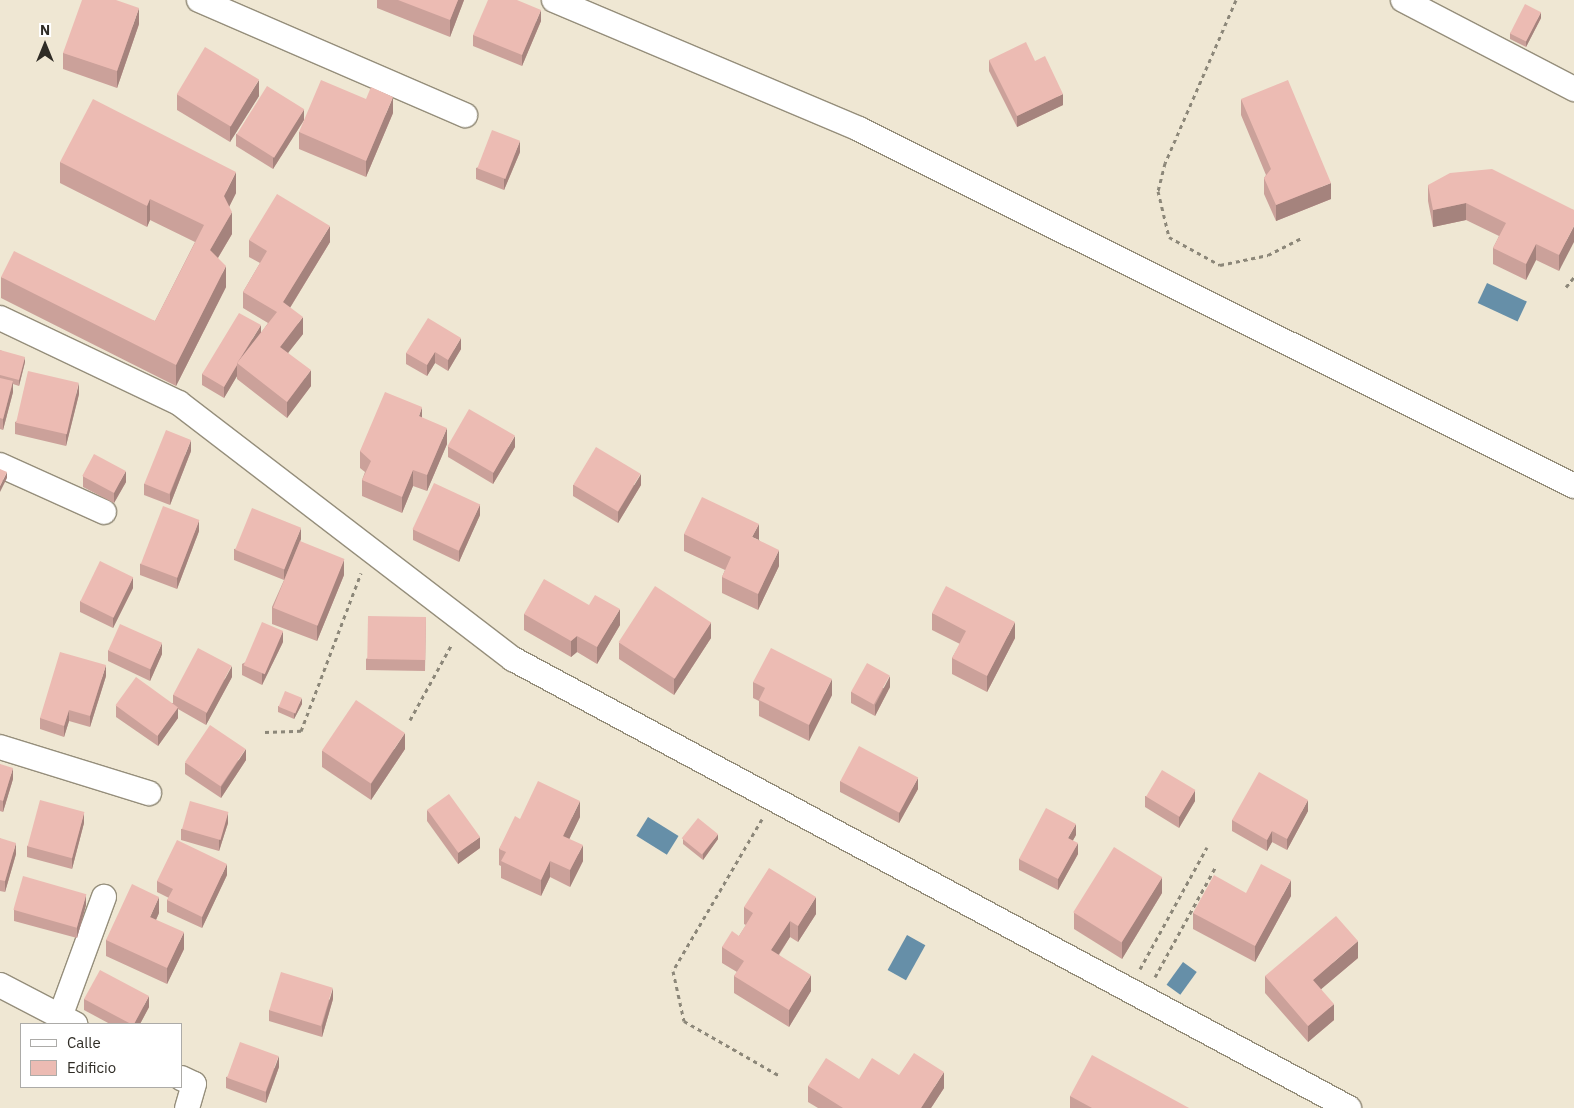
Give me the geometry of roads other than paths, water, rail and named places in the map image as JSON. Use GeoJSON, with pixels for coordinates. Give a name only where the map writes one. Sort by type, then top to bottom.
{"type":"FeatureCollection","features":[{"type":"Feature","properties":{"kind":"street"},"geometry":{"type":"LineString","coordinates":[[199,0],[465,115]]}},
{"type":"Feature","properties":{"kind":"street"},"geometry":{"type":"LineString","coordinates":[[554,0],[859,129],[1574,486]]}},
{"type":"Feature","properties":{"kind":"street"},"geometry":{"type":"LineString","coordinates":[[1402,0],[1574,89]]}},
{"type":"Feature","properties":{"kind":"street"},"geometry":{"type":"LineString","coordinates":[[0,318],[179,403],[513,659],[1349,1108]]}},
{"type":"Feature","properties":{"kind":"street"},"geometry":{"type":"LineString","coordinates":[[0,465],[104,512]]}},
{"type":"Feature","properties":{"kind":"street"},"geometry":{"type":"LineString","coordinates":[[0,747],[149,793]]}},
{"type":"Feature","properties":{"kind":"street"},"geometry":{"type":"LineString","coordinates":[[0,985],[67,1020],[104,897]]}},
{"type":"Feature","properties":{"kind":"street"},"geometry":{"type":"LineString","coordinates":[[182,1078],[194,1084],[187,1108]]}},
{"type":"Feature","properties":{"kind":"water"},"geometry":{"type":"Polygon","coordinates":[[[1487,283],[1527,302],[1518,322],[1478,303],[1487,283]]]}},
{"type":"Feature","properties":{"kind":"water"},"geometry":{"type":"Polygon","coordinates":[[[648,817],[679,836],[667,855],[636,836],[648,817]]]}},
{"type":"Feature","properties":{"kind":"water"},"geometry":{"type":"Polygon","coordinates":[[[907,935],[925,945],[906,980],[888,970],[907,935]]]}},
{"type":"Feature","properties":{"kind":"water"},"geometry":{"type":"Polygon","coordinates":[[[1183,962],[1197,972],[1180,995],[1167,985],[1183,962]]]}}]}
